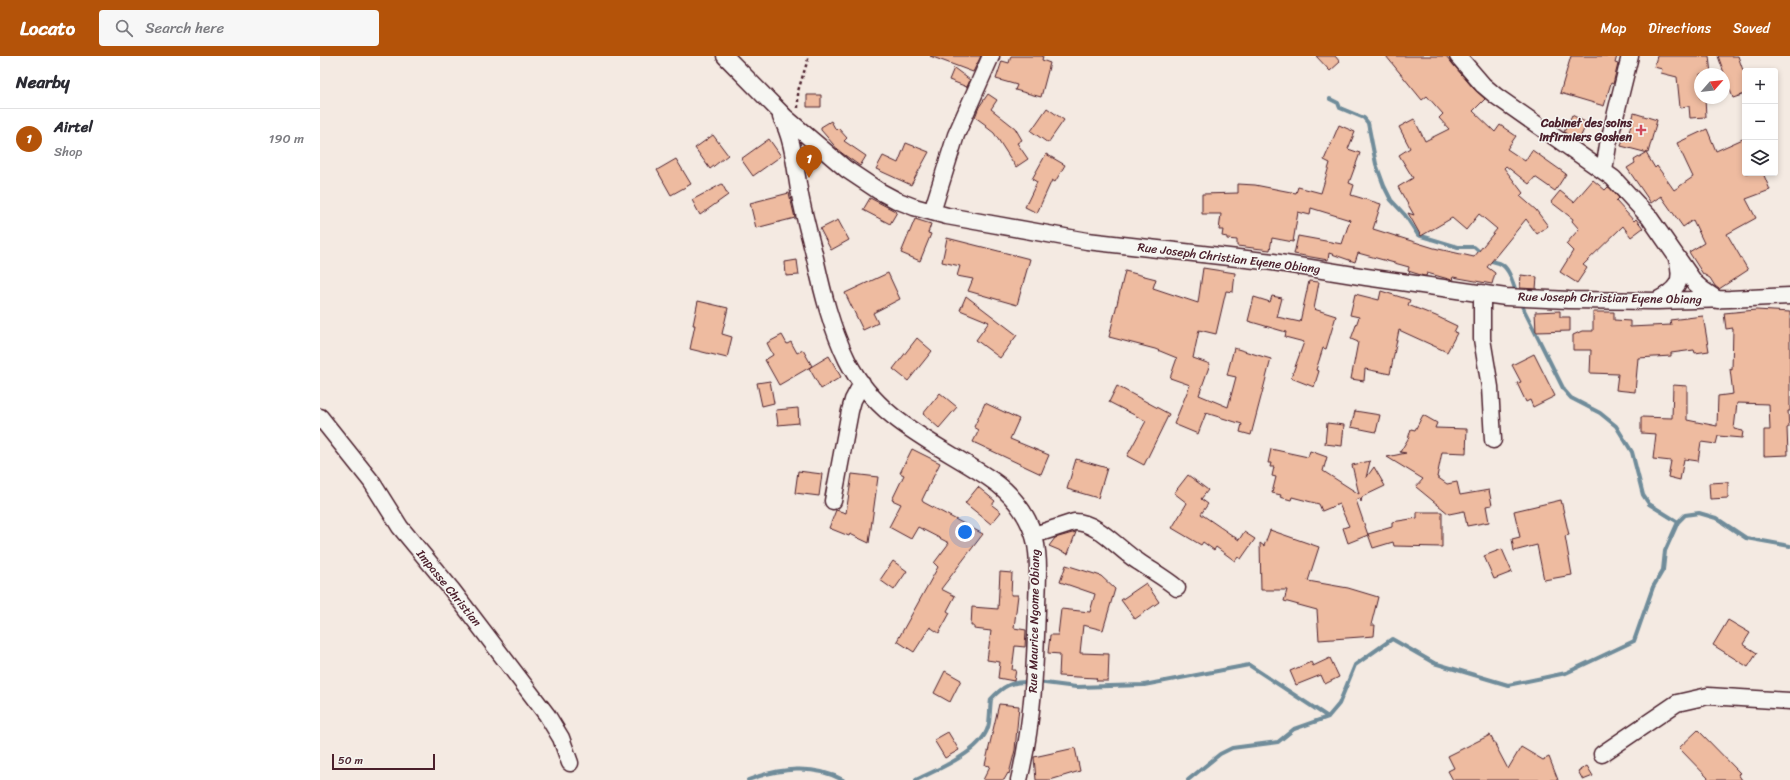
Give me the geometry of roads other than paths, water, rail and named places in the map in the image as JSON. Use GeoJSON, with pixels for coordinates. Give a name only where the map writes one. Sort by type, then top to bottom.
{"type":"FeatureCollection","features":[{"type":"Feature","properties":{"kind":"street","name":"Rue Joseph Christian Eyene Obiang"},"geometry":{"type":"LineString","coordinates":[[725,56],[797,129],[846,169],[879,191],[914,207],[932,212],[1087,241],[1273,262],[1379,279],[1526,298],[1656,301],[1718,300],[1790,296]]}},
{"type":"Feature","properties":{"kind":"street"},"geometry":{"type":"LineString","coordinates":[[932,212],[956,135],[991,56]]}},
{"type":"Feature","properties":{"kind":"street"},"geometry":{"type":"LineString","coordinates":[[1458,56],[1483,85],[1496,96],[1604,171],[1638,204],[1675,253],[1695,283],[1718,300]]}},
{"type":"Feature","properties":{"kind":"street"},"geometry":{"type":"LineString","coordinates":[[1604,171],[1608,145],[1619,108],[1630,56]]}},
{"type":"Feature","properties":{"kind":"street","name":"Rue Maurice Ngome Obiang"},"geometry":{"type":"LineString","coordinates":[[778,110],[790,141],[795,170],[828,314],[849,362],[862,383],[890,416],[905,428],[994,482],[1018,506],[1028,520],[1034,535],[1037,553],[1035,672],[1031,724],[1019,780]]}},
{"type":"Feature","properties":{"kind":"street"},"geometry":{"type":"LineString","coordinates":[[795,170],[795,162],[799,155],[805,151],[814,150],[829,155]]}},
{"type":"Feature","properties":{"kind":"street"},"geometry":{"type":"LineString","coordinates":[[1656,301],[1668,295],[1677,286],[1680,276],[1675,253]]}},
{"type":"Feature","properties":{"kind":"street"},"geometry":{"type":"LineString","coordinates":[[1482,293],[1482,339],[1490,387],[1493,440]]}},
{"type":"Feature","properties":{"kind":"street"},"geometry":{"type":"LineString","coordinates":[[833,501],[850,411],[853,400],[862,383]]}},
{"type":"Feature","properties":{"kind":"street","name":"Impasse Christian"},"geometry":{"type":"LineString","coordinates":[[320,417],[371,481],[409,539],[452,590],[547,715],[561,738],[570,763]]}},
{"type":"Feature","properties":{"kind":"street"},"geometry":{"type":"LineString","coordinates":[[1034,535],[1074,522],[1080,522],[1113,541],[1138,562],[1153,570],[1177,588]]}},
{"type":"Feature","properties":{"kind":"street"},"geometry":{"type":"LineString","coordinates":[[1602,754],[1677,703],[1708,696],[1790,701]]}},
{"type":"Feature","properties":{"kind":"waterway"},"geometry":{"type":"LineString","coordinates":[[1330,99],[1338,103],[1340,108],[1364,118],[1368,123],[1376,164],[1384,186],[1391,200],[1405,215],[1418,235],[1458,247],[1474,247],[1482,254]]}},
{"type":"Feature","properties":{"kind":"waterway"},"geometry":{"type":"LineString","coordinates":[[1488,259],[1499,263],[1506,268],[1517,294]]}},
{"type":"Feature","properties":{"kind":"waterway"},"geometry":{"type":"LineString","coordinates":[[1520,302],[1564,390],[1571,398],[1600,413],[1616,426],[1632,452],[1643,495],[1649,504],[1678,522]]}},
{"type":"Feature","properties":{"kind":"waterway"},"geometry":{"type":"LineString","coordinates":[[1037,682],[1076,687],[1144,685],[1249,665],[1328,717],[1339,704],[1355,665],[1392,639],[1434,663],[1508,685],[1566,673],[1634,641],[1653,587],[1663,570],[1665,551],[1678,522],[1685,515],[1699,513],[1716,518],[1746,538],[1790,546]]}},
{"type":"Feature","properties":{"kind":"waterway"},"geometry":{"type":"LineString","coordinates":[[916,780],[948,765],[979,742],[986,733],[989,723],[991,699],[1000,691],[1008,685],[1018,682],[1030,682]]}},
{"type":"Feature","properties":{"kind":"waterway"},"geometry":{"type":"LineString","coordinates":[[1188,780],[1220,754],[1232,748],[1278,742],[1294,729],[1328,717]]}},
{"type":"Feature","properties":{"kind":"waterway"},"geometry":{"type":"LineString","coordinates":[[748,780],[772,773],[796,770],[820,772],[843,780]]}},
{"type":"Feature","properties":{"kind":"place","name":"Cabinet des soins infirmiers Goshen"},"geometry":{"type":"Point","coordinates":[1641,130]}},
{"type":"Feature","properties":{"kind":"place","name":"Airtel"},"geometry":{"type":"Point","coordinates":[809,178]}}]}
